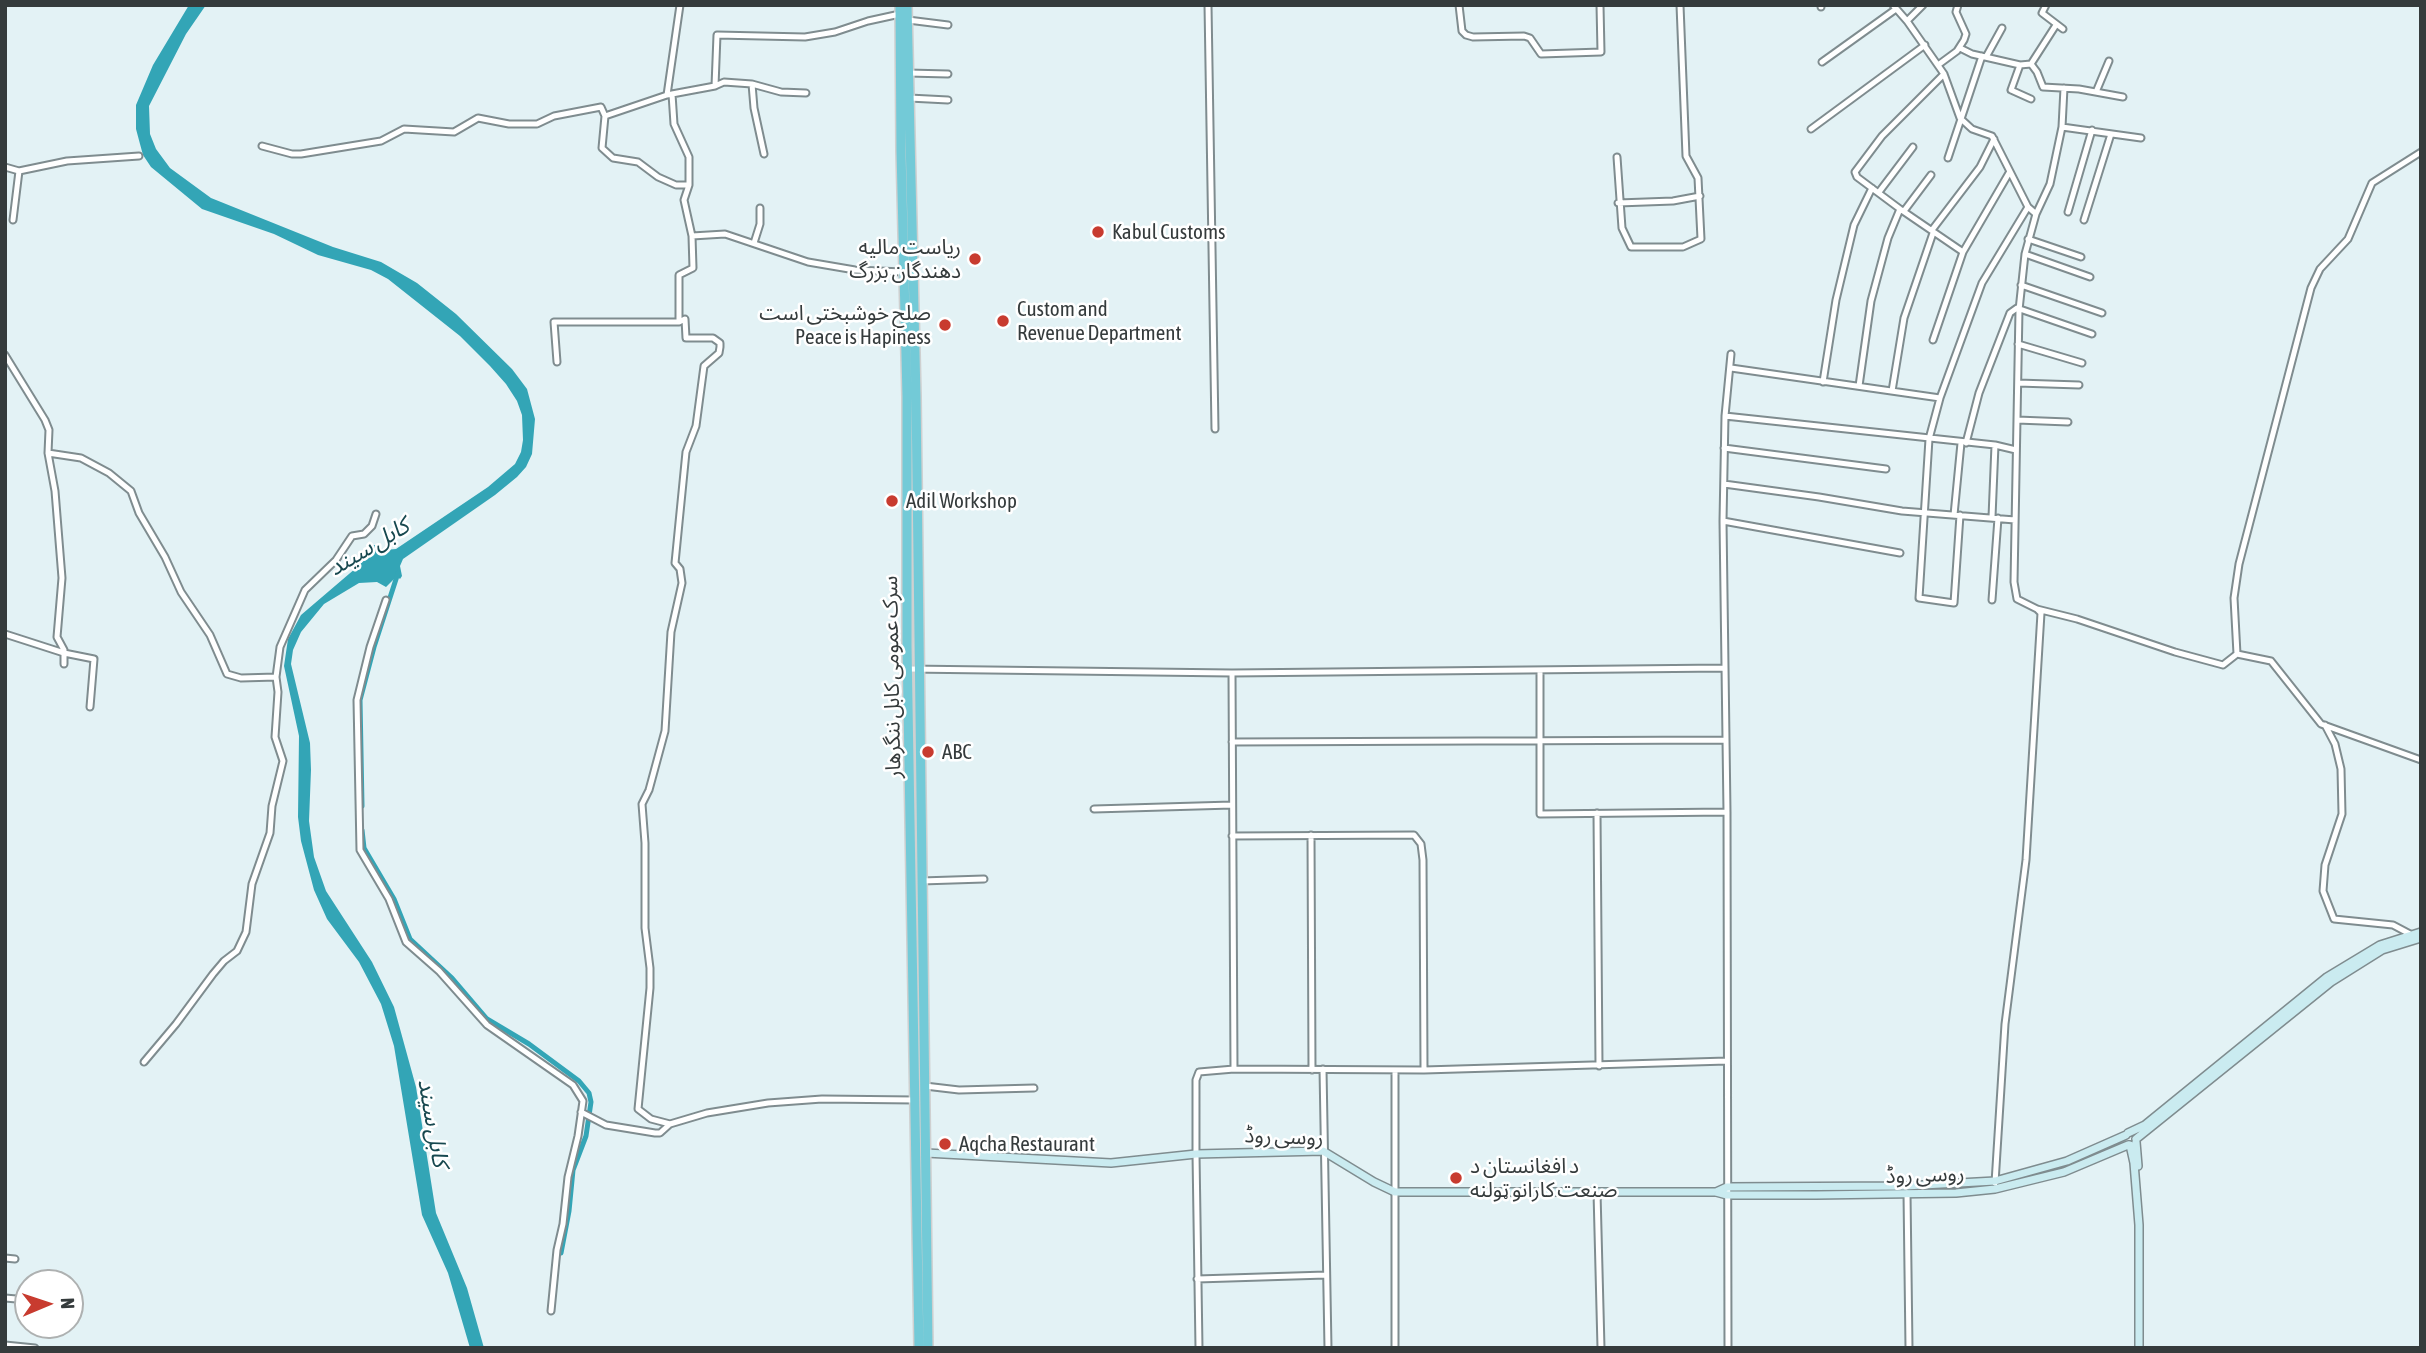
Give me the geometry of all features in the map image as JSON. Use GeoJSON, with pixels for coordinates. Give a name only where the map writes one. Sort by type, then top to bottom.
{"type":"FeatureCollection","features":[{"type":"Feature","properties":{"kind":"highway","name":"سرک عمومی کابل ننگرهار"},"geometry":{"type":"LineString","coordinates":[[907,5],[903,13],[903,272],[908,479],[908,669],[917,963],[925,1086],[928,1348]]}},
{"type":"Feature","properties":{"kind":"highway","name":"سرک عمومی کابل ننگرهار"},"geometry":{"type":"LineString","coordinates":[[903,13],[909,98],[916,384],[921,881],[915,1100],[919,1348]]}},
{"type":"Feature","properties":{"kind":"main road","name":"روسی روڈ"},"geometry":{"type":"LineString","coordinates":[[926,1153],[1111,1163],[1196,1154],[1323,1151],[1395,1192],[1716,1192],[1995,1185],[2067,1161],[2145,1125],[2327,977],[2380,944],[2421,932]]}},
{"type":"Feature","properties":{"kind":"main road","name":"روسی روڈ"},"geometry":{"type":"LineString","coordinates":[[1727,1191],[1906,1194],[1995,1185],[2064,1172],[2132,1143],[2331,982],[2382,950],[2421,938]]}},
{"type":"Feature","properties":{"kind":"main road"},"geometry":{"type":"LineString","coordinates":[[2127,1134],[2134,1135],[2132,1143],[2139,1225],[2139,1348]]}},
{"type":"Feature","properties":{"kind":"street"},"geometry":{"type":"LineString","coordinates":[[679,321],[679,275],[693,268],[692,236],[684,200],[689,185],[690,157],[674,124],[669,95],[680,5]]}},
{"type":"Feature","properties":{"kind":"street"},"geometry":{"type":"LineString","coordinates":[[1208,5],[1215,429]]}},
{"type":"Feature","properties":{"kind":"street"},"geometry":{"type":"LineString","coordinates":[[1459,5],[1462,31],[1466,35],[1524,36],[1530,38],[1541,54],[1601,52],[1600,5]]}},
{"type":"Feature","properties":{"kind":"street"},"geometry":{"type":"LineString","coordinates":[[1617,157],[1618,203],[1622,228],[1631,247],[1683,247],[1701,239],[1698,178],[1686,156],[1680,5]]}},
{"type":"Feature","properties":{"kind":"street"},"geometry":{"type":"LineString","coordinates":[[1907,21],[1923,5]]}},
{"type":"Feature","properties":{"kind":"street"},"geometry":{"type":"LineString","coordinates":[[1938,65],[1960,48],[1965,34],[1956,12],[1958,5]]}},
{"type":"Feature","properties":{"kind":"street"},"geometry":{"type":"LineString","coordinates":[[2046,5],[2042,13],[2063,29]]}},
{"type":"Feature","properties":{"kind":"street"},"geometry":{"type":"LineString","coordinates":[[1822,62],[1894,7],[1925,45],[1944,74],[1960,118],[1966,126],[1992,136],[2028,207],[2036,214]]}},
{"type":"Feature","properties":{"kind":"street"},"geometry":{"type":"LineString","coordinates":[[715,86],[717,35],[805,37],[835,32],[903,13],[948,25]]}},
{"type":"Feature","properties":{"kind":"street"},"geometry":{"type":"LineString","coordinates":[[2031,64],[2056,25]]}},
{"type":"Feature","properties":{"kind":"street"},"geometry":{"type":"LineString","coordinates":[[1948,158],[1984,56],[2002,28]]}},
{"type":"Feature","properties":{"kind":"street"},"geometry":{"type":"LineString","coordinates":[[1811,129],[1925,45]]}},
{"type":"Feature","properties":{"kind":"street"},"geometry":{"type":"LineString","coordinates":[[1960,48],[2020,65],[2031,64]]}},
{"type":"Feature","properties":{"kind":"street"},"geometry":{"type":"LineString","coordinates":[[2096,92],[2109,61]]}},
{"type":"Feature","properties":{"kind":"street"},"geometry":{"type":"LineString","coordinates":[[2031,64],[2043,88],[2064,88],[2123,97]]}},
{"type":"Feature","properties":{"kind":"street"},"geometry":{"type":"LineString","coordinates":[[2020,65],[2011,90],[2031,99]]}},
{"type":"Feature","properties":{"kind":"street"},"geometry":{"type":"LineString","coordinates":[[908,73],[948,74]]}},
{"type":"Feature","properties":{"kind":"street"},"geometry":{"type":"LineString","coordinates":[[1944,74],[1882,136],[1855,173],[1902,210],[1963,252]]}},
{"type":"Feature","properties":{"kind":"street"},"geometry":{"type":"LineString","coordinates":[[605,116],[669,95],[724,82],[752,84],[781,92],[806,93]]}},
{"type":"Feature","properties":{"kind":"street"},"geometry":{"type":"LineString","coordinates":[[752,84],[764,154]]}},
{"type":"Feature","properties":{"kind":"street"},"geometry":{"type":"LineString","coordinates":[[2064,88],[2062,128],[2050,184],[2028,239],[2021,285],[2014,591],[2018,599],[2037,608],[2223,665],[2237,654],[2271,661],[2321,724],[2421,760]]}},
{"type":"Feature","properties":{"kind":"street"},"geometry":{"type":"LineString","coordinates":[[909,98],[948,100]]}},
{"type":"Feature","properties":{"kind":"street"},"geometry":{"type":"LineString","coordinates":[[262,146],[302,154],[381,141],[404,130],[454,132],[478,118],[509,124],[537,124],[554,116],[601,107],[605,116],[601,148],[613,159],[638,162],[658,177],[676,185],[689,185]]}},
{"type":"Feature","properties":{"kind":"street"},"geometry":{"type":"LineString","coordinates":[[2062,128],[2141,138]]}},
{"type":"Feature","properties":{"kind":"street"},"geometry":{"type":"LineString","coordinates":[[2068,212],[2092,130]]}},
{"type":"Feature","properties":{"kind":"street"},"geometry":{"type":"LineString","coordinates":[[2084,220],[2111,134]]}},
{"type":"Feature","properties":{"kind":"street"},"geometry":{"type":"LineString","coordinates":[[1892,391],[1904,318],[1932,231],[1980,167],[1994,139]]}},
{"type":"Feature","properties":{"kind":"street"},"geometry":{"type":"LineString","coordinates":[[1879,192],[1913,147]]}},
{"type":"Feature","properties":{"kind":"street"},"geometry":{"type":"LineString","coordinates":[[2237,654],[2234,598],[2239,564],[2311,288],[2320,269],[2348,239],[2372,183],[2421,152]]}},
{"type":"Feature","properties":{"kind":"street"},"geometry":{"type":"LineString","coordinates":[[5,167],[19,172],[67,161],[139,156]]}},
{"type":"Feature","properties":{"kind":"street"},"geometry":{"type":"LineString","coordinates":[[13,220],[19,172]]}},
{"type":"Feature","properties":{"kind":"street"},"geometry":{"type":"LineString","coordinates":[[1933,340],[1963,252],[2010,173]]}},
{"type":"Feature","properties":{"kind":"street"},"geometry":{"type":"LineString","coordinates":[[1858,386],[1871,301],[1888,238],[1902,210],[1931,175]]}},
{"type":"Feature","properties":{"kind":"street"},"geometry":{"type":"LineString","coordinates":[[1823,382],[1836,300],[1854,225],[1872,188]]}},
{"type":"Feature","properties":{"kind":"street"},"geometry":{"type":"LineString","coordinates":[[1618,203],[1672,201],[1700,196]]}},
{"type":"Feature","properties":{"kind":"street"},"geometry":{"type":"LineString","coordinates":[[2028,207],[1982,283],[1940,398],[1929,439],[1919,598],[1954,603],[1963,443],[2010,313],[2017,308],[2092,334]]}},
{"type":"Feature","properties":{"kind":"street"},"geometry":{"type":"LineString","coordinates":[[754,243],[760,224],[760,208]]}},
{"type":"Feature","properties":{"kind":"street"},"geometry":{"type":"LineString","coordinates":[[692,236],[725,234],[808,262],[855,270],[903,272]]}},
{"type":"Feature","properties":{"kind":"street"},"geometry":{"type":"LineString","coordinates":[[2028,239],[2081,257]]}},
{"type":"Feature","properties":{"kind":"street"},"geometry":{"type":"LineString","coordinates":[[2025,254],[2090,277]]}},
{"type":"Feature","properties":{"kind":"street"},"geometry":{"type":"LineString","coordinates":[[2021,285],[2102,313]]}},
{"type":"Feature","properties":{"kind":"street"},"geometry":{"type":"LineString","coordinates":[[557,362],[554,323],[685,319],[687,338],[713,338],[720,342],[719,353],[704,366],[696,426],[686,452],[675,563],[680,569],[681,583],[671,632],[665,731],[649,790],[642,804],[645,928],[650,988],[638,1109],[668,1127]]}},
{"type":"Feature","properties":{"kind":"street"},"geometry":{"type":"LineString","coordinates":[[2018,344],[2082,363]]}},
{"type":"Feature","properties":{"kind":"street"},"geometry":{"type":"LineString","coordinates":[[1728,1348],[1727,812],[1723,521],[1725,416],[1731,354]]}},
{"type":"Feature","properties":{"kind":"street"},"geometry":{"type":"LineString","coordinates":[[5,355],[47,425],[62,578],[57,637],[64,653],[64,664]]}},
{"type":"Feature","properties":{"kind":"street"},"geometry":{"type":"LineString","coordinates":[[1731,369],[1940,398]]}},
{"type":"Feature","properties":{"kind":"street"},"geometry":{"type":"LineString","coordinates":[[2018,383],[2079,385]]}},
{"type":"Feature","properties":{"kind":"street"},"geometry":{"type":"LineString","coordinates":[[1725,416],[1995,445],[2016,450]]}},
{"type":"Feature","properties":{"kind":"street"},"geometry":{"type":"LineString","coordinates":[[2017,420],[2068,422]]}},
{"type":"Feature","properties":{"kind":"street"},"geometry":{"type":"LineString","coordinates":[[1992,600],[1995,445]]}},
{"type":"Feature","properties":{"kind":"street"},"geometry":{"type":"LineString","coordinates":[[1724,448],[1886,469]]}},
{"type":"Feature","properties":{"kind":"street"},"geometry":{"type":"LineString","coordinates":[[48,453],[81,458],[109,473],[131,491],[139,513],[166,556],[181,592],[210,635],[227,674],[241,678],[276,677]]}},
{"type":"Feature","properties":{"kind":"street"},"geometry":{"type":"LineString","coordinates":[[1724,484],[1924,513],[2015,520]]}},
{"type":"Feature","properties":{"kind":"street"},"geometry":{"type":"LineString","coordinates":[[144,1062],[213,974],[237,951],[246,932],[252,884],[270,833],[272,806],[283,761],[275,737],[278,692],[276,677],[281,647],[305,590],[336,560],[352,537],[364,534],[372,526],[376,514]]}},
{"type":"Feature","properties":{"kind":"street"},"geometry":{"type":"LineString","coordinates":[[1723,521],[1900,553]]}},
{"type":"Feature","properties":{"kind":"street"},"geometry":{"type":"LineString","coordinates":[[386,600],[357,700],[359,850],[388,898],[405,942],[439,971],[487,1025],[573,1085],[583,1101],[568,1177],[551,1311]]}},
{"type":"Feature","properties":{"kind":"street"},"geometry":{"type":"LineString","coordinates":[[1995,1185],[2005,1024],[2026,860],[2041,613],[2037,608]]}},
{"type":"Feature","properties":{"kind":"street"},"geometry":{"type":"LineString","coordinates":[[5,634],[64,653],[94,659],[90,707]]}},
{"type":"Feature","properties":{"kind":"street"},"geometry":{"type":"LineString","coordinates":[[908,669],[1232,673],[1723,668]]}},
{"type":"Feature","properties":{"kind":"street"},"geometry":{"type":"LineString","coordinates":[[1540,670],[1540,814],[1727,812]]}},
{"type":"Feature","properties":{"kind":"street"},"geometry":{"type":"LineString","coordinates":[[1232,673],[1234,1069]]}},
{"type":"Feature","properties":{"kind":"street"},"geometry":{"type":"LineString","coordinates":[[2325,725],[2336,744],[2342,769],[2342,814],[2325,865],[2323,891],[2334,919],[2393,925],[2410,934]]}},
{"type":"Feature","properties":{"kind":"street"},"geometry":{"type":"LineString","coordinates":[[1232,742],[1725,740]]}},
{"type":"Feature","properties":{"kind":"street"},"geometry":{"type":"LineString","coordinates":[[1094,809],[1232,805]]}},
{"type":"Feature","properties":{"kind":"street"},"geometry":{"type":"LineString","coordinates":[[1597,813],[1599,1066]]}},
{"type":"Feature","properties":{"kind":"street"},"geometry":{"type":"LineString","coordinates":[[1311,835],[1312,1070]]}},
{"type":"Feature","properties":{"kind":"street"},"geometry":{"type":"LineString","coordinates":[[1232,836],[1413,835],[1421,845],[1423,860],[1424,1070]]}},
{"type":"Feature","properties":{"kind":"street"},"geometry":{"type":"LineString","coordinates":[[921,881],[984,879]]}},
{"type":"Feature","properties":{"kind":"street"},"geometry":{"type":"LineString","coordinates":[[1199,1348],[1196,1080],[1199,1072],[1234,1069],[1424,1070],[1727,1060]]}},
{"type":"Feature","properties":{"kind":"street"},"geometry":{"type":"LineString","coordinates":[[1323,1069],[1328,1348]]}},
{"type":"Feature","properties":{"kind":"street"},"geometry":{"type":"LineString","coordinates":[[1395,1070],[1395,1348]]}},
{"type":"Feature","properties":{"kind":"street"},"geometry":{"type":"LineString","coordinates":[[925,1086],[959,1090],[1034,1088]]}},
{"type":"Feature","properties":{"kind":"street"},"geometry":{"type":"LineString","coordinates":[[581,1112],[606,1125],[655,1133],[707,1113],[789,1101],[915,1100]]}},
{"type":"Feature","properties":{"kind":"street"},"geometry":{"type":"LineString","coordinates":[[1597,1192],[1601,1348]]}},
{"type":"Feature","properties":{"kind":"street"},"geometry":{"type":"LineString","coordinates":[[1906,1194],[1909,1348]]}},
{"type":"Feature","properties":{"kind":"street"},"geometry":{"type":"LineString","coordinates":[[5,1258],[15,1259]]}},
{"type":"Feature","properties":{"kind":"street"},"geometry":{"type":"LineString","coordinates":[[1197,1279],[1326,1275]]}},
{"type":"Feature","properties":{"kind":"street"},"geometry":{"type":"LineString","coordinates":[[5,1345],[35,1348]]}},
{"type":"Feature","properties":{"kind":"water"},"geometry":{"type":"Polygon","coordinates":[[[189,5],[206,5],[186,34],[149,106],[150,134],[156,149],[170,168],[211,198],[333,247],[381,262],[417,283],[456,314],[512,369],[527,389],[535,419],[532,454],[517,477],[403,559],[400,579],[397,576],[386,587],[377,582],[359,583],[324,604],[301,632],[293,650],[291,664],[310,743],[309,821],[314,857],[326,891],[372,962],[394,1007],[416,1087],[436,1213],[467,1288],[484,1348],[470,1348],[448,1273],[422,1215],[394,1046],[381,1004],[359,962],[327,919],[314,890],[301,841],[298,817],[299,736],[284,666],[288,639],[301,615],[356,568],[370,546],[375,545],[385,550],[396,549],[488,487],[515,464],[523,440],[522,415],[506,384],[490,366],[460,336],[388,279],[371,270],[318,255],[274,234],[202,209],[151,167],[143,155],[136,129],[136,105],[153,65],[189,5]]]}},
{"type":"Feature","properties":{"kind":"waterway"},"geometry":{"type":"LineString","coordinates":[[362,806],[360,700],[398,573]]}},
{"type":"Feature","properties":{"kind":"waterway"},"geometry":{"type":"LineString","coordinates":[[362,830],[364,848],[394,899],[410,939],[452,978],[487,1019],[529,1044],[579,1081],[589,1093],[591,1102],[586,1136],[573,1170],[561,1253]]}},
{"type":"Feature","properties":{"kind":"place","name":"Kabul Customs"},"geometry":{"type":"Point","coordinates":[1098,232]}},
{"type":"Feature","properties":{"kind":"place","name":"ریاست مالیه دهندگان بزرگ"},"geometry":{"type":"Point","coordinates":[975,259]}},
{"type":"Feature","properties":{"kind":"place","name":"Custom and Revenue Department"},"geometry":{"type":"Point","coordinates":[1003,321]}},
{"type":"Feature","properties":{"kind":"place","name":"صلح خوشبختی است Peace is Hapiness"},"geometry":{"type":"Point","coordinates":[945,325]}},
{"type":"Feature","properties":{"kind":"place","name":"Adil Workshop"},"geometry":{"type":"Point","coordinates":[892,501]}},
{"type":"Feature","properties":{"kind":"place","name":"ABC"},"geometry":{"type":"Point","coordinates":[928,752]}},
{"type":"Feature","properties":{"kind":"place","name":"Aqcha Restaurant"},"geometry":{"type":"Point","coordinates":[945,1144]}},
{"type":"Feature","properties":{"kind":"place","name":"د افغانستان د صنعت کارانو ټولنه"},"geometry":{"type":"Point","coordinates":[1456,1178]}},
{"type":"Feature","properties":{"kind":"water label","name":"کابل سيند"},"geometry":{"type":"Point","coordinates":[369,547]}},
{"type":"Feature","properties":{"kind":"water label","name":"کابل سيند"},"geometry":{"type":"Point","coordinates":[433,1123]}}]}
